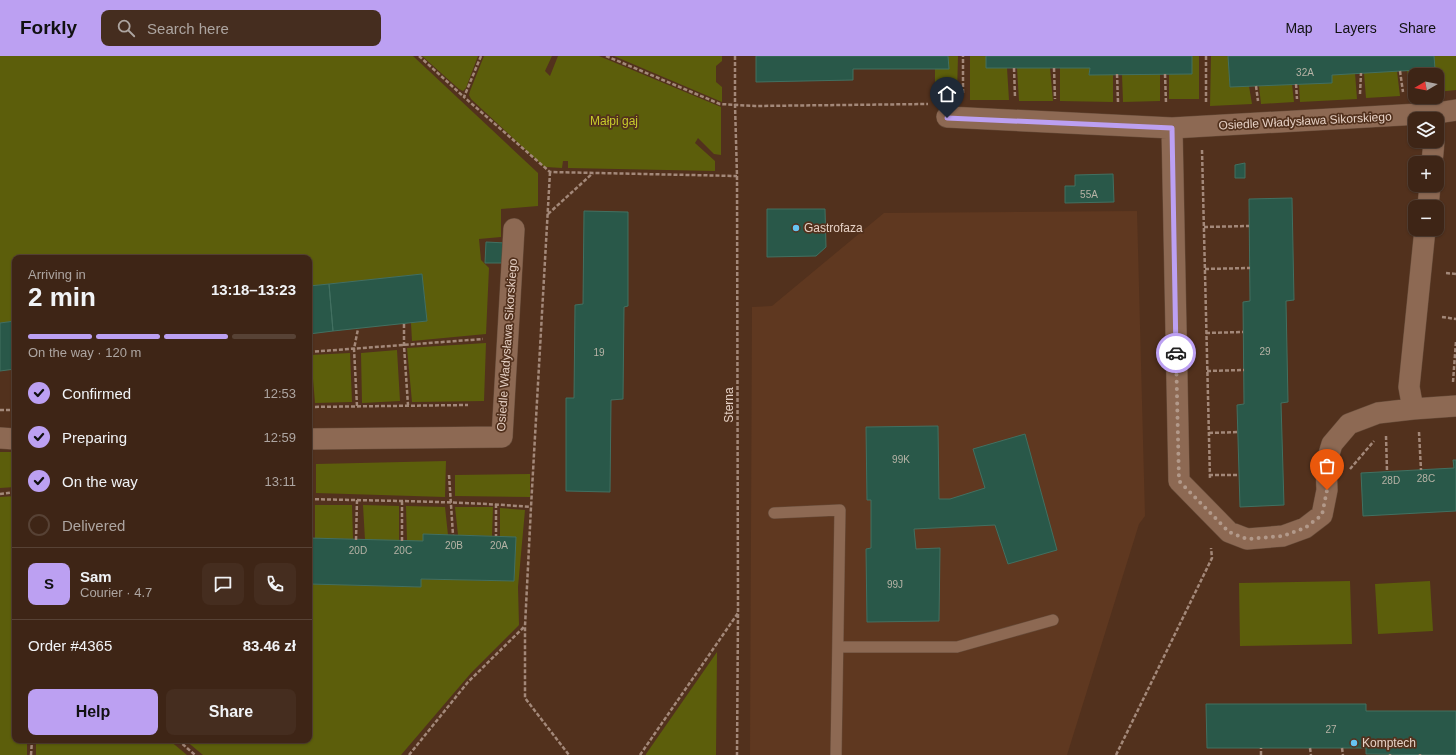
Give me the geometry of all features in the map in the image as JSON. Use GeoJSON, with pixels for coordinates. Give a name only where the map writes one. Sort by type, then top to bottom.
{"type":"FeatureCollection","features":[{"type":"Feature","properties":{"kind":"street","name":"Osiedle Władysława Sikorskiego"},"geometry":{"type":"LineString","coordinates":[[947,118],[1172,128],[1408,116]]}},
{"type":"Feature","properties":{"kind":"street"},"geometry":{"type":"LineString","coordinates":[[1172,128],[1179,481],[1210,515],[1229,532],[1247,539],[1283,536],[1305,528],[1322,515],[1327,490],[1326,464],[1332,444],[1349,424],[1378,413],[1413,409],[1454,397]]}},
{"type":"Feature","properties":{"kind":"street","name":"Osiedle Władysława Sikorskiego"},"geometry":{"type":"LineString","coordinates":[[312,439],[502,437],[514,229]]}},
{"type":"Feature","properties":{"kind":"street"},"geometry":{"type":"LineString","coordinates":[[1413,409],[1409,387],[1424,236]]}},
{"type":"Feature","properties":{"kind":"street"},"geometry":{"type":"LineString","coordinates":[[0,438],[12,439]]}},
{"type":"Feature","properties":{"kind":"lane"},"geometry":{"type":"LineString","coordinates":[[774,513],[840,510],[836,755]]}},
{"type":"Feature","properties":{"kind":"lane"},"geometry":{"type":"LineString","coordinates":[[838,646],[957,647],[1053,620]]}},
{"type":"Feature","properties":{"kind":"path"},"geometry":{"type":"LineString","coordinates":[[419,56],[550,172],[737,176]]}},
{"type":"Feature","properties":{"kind":"path"},"geometry":{"type":"LineString","coordinates":[[464,97],[481,56]]}},
{"type":"Feature","properties":{"kind":"path"},"geometry":{"type":"LineString","coordinates":[[606,56],[720,104],[735,105]]}},
{"type":"Feature","properties":{"kind":"path","name":"Sterna"},"geometry":{"type":"LineString","coordinates":[[735,56],[737,176],[737,755]]}},
{"type":"Feature","properties":{"kind":"path"},"geometry":{"type":"LineString","coordinates":[[963,56],[963,96]]}},
{"type":"Feature","properties":{"kind":"path"},"geometry":{"type":"LineString","coordinates":[[1206,56],[1206,111]]}},
{"type":"Feature","properties":{"kind":"path"},"geometry":{"type":"LineString","coordinates":[[1014,68],[1015,103]]}},
{"type":"Feature","properties":{"kind":"path"},"geometry":{"type":"LineString","coordinates":[[1054,68],[1055,103]]}},
{"type":"Feature","properties":{"kind":"path"},"geometry":{"type":"LineString","coordinates":[[1400,71],[1404,98]]}},
{"type":"Feature","properties":{"kind":"path"},"geometry":{"type":"LineString","coordinates":[[1360,101],[1361,73]]}},
{"type":"Feature","properties":{"kind":"path"},"geometry":{"type":"LineString","coordinates":[[1117,74],[1118,105]]}},
{"type":"Feature","properties":{"kind":"path"},"geometry":{"type":"LineString","coordinates":[[1166,74],[1166,103]]}},
{"type":"Feature","properties":{"kind":"path"},"geometry":{"type":"LineString","coordinates":[[1296,84],[1298,105]]}},
{"type":"Feature","properties":{"kind":"path"},"geometry":{"type":"LineString","coordinates":[[1256,86],[1258,107]]}},
{"type":"Feature","properties":{"kind":"path"},"geometry":{"type":"LineString","coordinates":[[1116,755],[1212,558],[1202,146]]}},
{"type":"Feature","properties":{"kind":"path"},"geometry":{"type":"LineString","coordinates":[[550,172],[525,626],[525,698],[569,755]]}},
{"type":"Feature","properties":{"kind":"path"},"geometry":{"type":"LineString","coordinates":[[548,215],[593,173]]}},
{"type":"Feature","properties":{"kind":"path"},"geometry":{"type":"LineString","coordinates":[[1204,227],[1249,226]]}},
{"type":"Feature","properties":{"kind":"path"},"geometry":{"type":"LineString","coordinates":[[1205,269],[1250,268]]}},
{"type":"Feature","properties":{"kind":"path"},"geometry":{"type":"LineString","coordinates":[[1446,273],[1456,274]]}},
{"type":"Feature","properties":{"kind":"path"},"geometry":{"type":"LineString","coordinates":[[1442,317],[1456,319]]}},
{"type":"Feature","properties":{"kind":"path"},"geometry":{"type":"LineString","coordinates":[[404,324],[408,406]]}},
{"type":"Feature","properties":{"kind":"path"},"geometry":{"type":"LineString","coordinates":[[357,406],[354,349],[358,329]]}},
{"type":"Feature","properties":{"kind":"path"},"geometry":{"type":"LineString","coordinates":[[1206,333],[1243,332]]}},
{"type":"Feature","properties":{"kind":"path"},"geometry":{"type":"LineString","coordinates":[[312,352],[486,339]]}},
{"type":"Feature","properties":{"kind":"path"},"geometry":{"type":"LineString","coordinates":[[1454,397],[1456,341]]}},
{"type":"Feature","properties":{"kind":"path"},"geometry":{"type":"LineString","coordinates":[[1207,371],[1244,370]]}},
{"type":"Feature","properties":{"kind":"path"},"geometry":{"type":"LineString","coordinates":[[312,406],[468,405]]}},
{"type":"Feature","properties":{"kind":"path"},"geometry":{"type":"LineString","coordinates":[[0,410],[12,410]]}},
{"type":"Feature","properties":{"kind":"path"},"geometry":{"type":"LineString","coordinates":[[1419,429],[1421,470]]}},
{"type":"Feature","properties":{"kind":"path"},"geometry":{"type":"LineString","coordinates":[[1386,431],[1387,471]]}},
{"type":"Feature","properties":{"kind":"path"},"geometry":{"type":"LineString","coordinates":[[1209,433],[1238,432]]}},
{"type":"Feature","properties":{"kind":"path"},"geometry":{"type":"LineString","coordinates":[[1346,474],[1377,437]]}},
{"type":"Feature","properties":{"kind":"path"},"geometry":{"type":"LineString","coordinates":[[1209,474],[1239,475]]}},
{"type":"Feature","properties":{"kind":"path"},"geometry":{"type":"LineString","coordinates":[[449,475],[453,535]]}},
{"type":"Feature","properties":{"kind":"path"},"geometry":{"type":"LineString","coordinates":[[0,494],[12,492]]}},
{"type":"Feature","properties":{"kind":"path"},"geometry":{"type":"LineString","coordinates":[[312,499],[496,504],[531,507]]}},
{"type":"Feature","properties":{"kind":"path"},"geometry":{"type":"LineString","coordinates":[[356,540],[357,500]]}},
{"type":"Feature","properties":{"kind":"path"},"geometry":{"type":"LineString","coordinates":[[402,501],[402,541]]}},
{"type":"Feature","properties":{"kind":"path"},"geometry":{"type":"LineString","coordinates":[[496,504],[496,536]]}},
{"type":"Feature","properties":{"kind":"path"},"geometry":{"type":"LineString","coordinates":[[640,755],[738,612]]}},
{"type":"Feature","properties":{"kind":"path"},"geometry":{"type":"LineString","coordinates":[[409,755],[468,682],[525,626]]}},
{"type":"Feature","properties":{"kind":"path"},"geometry":{"type":"LineString","coordinates":[[32,743],[32,755]]}},
{"type":"Feature","properties":{"kind":"path"},"geometry":{"type":"LineString","coordinates":[[181,743],[195,755]]}},
{"type":"Feature","properties":{"kind":"path"},"geometry":{"type":"LineString","coordinates":[[1261,748],[1261,755]]}},
{"type":"Feature","properties":{"kind":"path"},"geometry":{"type":"LineString","coordinates":[[1310,748],[1310,755]]}},
{"type":"Feature","properties":{"kind":"path"},"geometry":{"type":"LineString","coordinates":[[1342,748],[1343,755]]}},
{"type":"Feature","properties":{"kind":"shaded area"},"geometry":{"type":"Polygon","coordinates":[[[1137,211],[1145,516],[1139,524],[1067,755],[750,755],[752,307],[772,306],[884,213],[1137,211]]]}},
{"type":"Feature","properties":{"kind":"green space"},"geometry":{"type":"Polygon","coordinates":[[[0,56],[413,56],[538,173],[538,206],[501,209],[501,237],[479,239],[481,260],[489,268],[486,334],[412,341],[411,323],[427,321],[422,274],[312,286],[312,255],[12,255],[12,321],[0,323],[0,56]]]}},
{"type":"Feature","properties":{"kind":"green space"},"geometry":{"type":"Polygon","coordinates":[[[422,56],[478,56],[466,88],[463,91],[422,56]]]}},
{"type":"Feature","properties":{"kind":"green space","name":"Małpi gaj"},"geometry":{"type":"Polygon","coordinates":[[[484,56],[552,56],[545,71],[550,76],[558,56],[599,56],[721,107],[721,155],[714,154],[698,138],[695,143],[715,161],[715,171],[568,168],[568,161],[563,161],[562,168],[543,166],[471,99],[469,95],[470,91],[484,56]]]}},
{"type":"Feature","properties":{"kind":"green space"},"geometry":{"type":"Polygon","coordinates":[[[614,56],[722,56],[722,61],[716,66],[716,82],[722,87],[722,102],[614,56]]]}},
{"type":"Feature","properties":{"kind":"green space"},"geometry":{"type":"Polygon","coordinates":[[[948,56],[958,56],[957,94],[935,95],[935,69],[948,69],[948,56]]]}},
{"type":"Feature","properties":{"kind":"green space"},"geometry":{"type":"Polygon","coordinates":[[[970,56],[986,56],[987,68],[1007,68],[1009,100],[970,100],[970,56]]]}},
{"type":"Feature","properties":{"kind":"green space"},"geometry":{"type":"Polygon","coordinates":[[[1192,56],[1199,56],[1199,99],[1169,99],[1169,74],[1192,56]]]}},
{"type":"Feature","properties":{"kind":"green space"},"geometry":{"type":"Polygon","coordinates":[[[1211,56],[1228,56],[1230,87],[1249,86],[1252,104],[1210,106],[1211,56]]]}},
{"type":"Feature","properties":{"kind":"green space"},"geometry":{"type":"Polygon","coordinates":[[[1434,56],[1456,56],[1456,90],[1444,91],[1444,68],[1411,68],[1434,56]]]}},
{"type":"Feature","properties":{"kind":"green space"},"geometry":{"type":"Polygon","coordinates":[[[1017,68],[1050,68],[1053,101],[1019,101],[1017,68]]]}},
{"type":"Feature","properties":{"kind":"green space"},"geometry":{"type":"Polygon","coordinates":[[[1060,68],[1090,68],[1089,74],[1113,74],[1113,102],[1060,101],[1060,68]]]}},
{"type":"Feature","properties":{"kind":"green space"},"geometry":{"type":"Polygon","coordinates":[[[1397,71],[1400,96],[1366,98],[1364,73],[1397,71]]]}},
{"type":"Feature","properties":{"kind":"green space"},"geometry":{"type":"Polygon","coordinates":[[[1355,73],[1357,99],[1300,102],[1299,84],[1332,83],[1332,75],[1355,73]]]}},
{"type":"Feature","properties":{"kind":"green space"},"geometry":{"type":"Polygon","coordinates":[[[1122,74],[1160,74],[1160,101],[1123,102],[1122,74]]]}},
{"type":"Feature","properties":{"kind":"green space"},"geometry":{"type":"Polygon","coordinates":[[[1292,84],[1294,102],[1261,104],[1259,86],[1292,84]]]}},
{"type":"Feature","properties":{"kind":"green space"},"geometry":{"type":"Polygon","coordinates":[[[486,343],[484,401],[412,402],[407,348],[486,343]]]}},
{"type":"Feature","properties":{"kind":"green space"},"geometry":{"type":"Polygon","coordinates":[[[397,350],[400,401],[362,403],[361,353],[397,350]]]}},
{"type":"Feature","properties":{"kind":"green space"},"geometry":{"type":"Polygon","coordinates":[[[350,353],[352,402],[315,403],[312,355],[350,353]]]}},
{"type":"Feature","properties":{"kind":"green space"},"geometry":{"type":"Polygon","coordinates":[[[0,452],[12,452],[12,487],[0,488],[0,452]]]}},
{"type":"Feature","properties":{"kind":"green space"},"geometry":{"type":"Polygon","coordinates":[[[446,461],[445,497],[316,493],[316,464],[446,461]]]}},
{"type":"Feature","properties":{"kind":"green space"},"geometry":{"type":"Polygon","coordinates":[[[530,474],[530,497],[455,496],[455,475],[530,474]]]}},
{"type":"Feature","properties":{"kind":"green space"},"geometry":{"type":"Polygon","coordinates":[[[12,496],[12,743],[27,743],[27,755],[0,755],[0,497],[12,496]]]}},
{"type":"Feature","properties":{"kind":"green space"},"geometry":{"type":"Polygon","coordinates":[[[315,505],[352,505],[353,539],[315,538],[315,505]]]}},
{"type":"Feature","properties":{"kind":"green space"},"geometry":{"type":"Polygon","coordinates":[[[363,505],[399,506],[399,541],[365,540],[363,505]]]}},
{"type":"Feature","properties":{"kind":"green space"},"geometry":{"type":"Polygon","coordinates":[[[406,506],[445,507],[448,535],[423,534],[423,541],[407,541],[406,506]]]}},
{"type":"Feature","properties":{"kind":"green space"},"geometry":{"type":"Polygon","coordinates":[[[455,507],[493,507],[492,536],[458,535],[455,507]]]}},
{"type":"Feature","properties":{"kind":"green space"},"geometry":{"type":"Polygon","coordinates":[[[500,508],[525,510],[518,587],[519,625],[471,673],[401,755],[203,755],[189,743],[312,743],[312,584],[421,587],[421,579],[514,581],[516,537],[500,537],[500,508]]]}},
{"type":"Feature","properties":{"kind":"green space"},"geometry":{"type":"Polygon","coordinates":[[[1350,581],[1352,644],[1240,646],[1239,583],[1350,581]]]}},
{"type":"Feature","properties":{"kind":"green space"},"geometry":{"type":"Polygon","coordinates":[[[1430,581],[1433,631],[1378,634],[1375,584],[1430,581]]]}},
{"type":"Feature","properties":{"kind":"green space"},"geometry":{"type":"Polygon","coordinates":[[[717,652],[716,755],[646,755],[646,754],[717,652]]]}},
{"type":"Feature","properties":{"kind":"green space"},"geometry":{"type":"Polygon","coordinates":[[[36,743],[173,743],[187,755],[36,755],[36,743]]]}},
{"type":"Feature","properties":{"kind":"building"},"geometry":{"type":"Polygon","coordinates":[[[756,56],[948,56],[949,69],[853,69],[853,80],[756,82],[756,56]]]}},
{"type":"Feature","properties":{"kind":"building"},"geometry":{"type":"Polygon","coordinates":[[[986,56],[1192,56],[1192,74],[1089,75],[1090,68],[986,68],[986,56]]]}},
{"type":"Feature","properties":{"kind":"building"},"geometry":{"type":"Polygon","coordinates":[[[1228,56],[1434,56],[1435,68],[1408,68],[1408,71],[1332,75],[1332,83],[1230,87],[1228,56]]]}},
{"type":"Feature","properties":{"kind":"building"},"geometry":{"type":"Polygon","coordinates":[[[1245,163],[1245,178],[1235,178],[1235,165],[1245,163]]]}},
{"type":"Feature","properties":{"kind":"building"},"geometry":{"type":"Polygon","coordinates":[[[1113,174],[1114,202],[1065,203],[1065,186],[1075,186],[1075,175],[1113,174]]]}},
{"type":"Feature","properties":{"kind":"building"},"geometry":{"type":"Polygon","coordinates":[[[1292,198],[1294,300],[1286,301],[1288,402],[1281,403],[1284,505],[1240,507],[1237,405],[1244,404],[1243,302],[1250,301],[1249,199],[1292,198]]]}},
{"type":"Feature","properties":{"kind":"building","name":"Gastrofaza"},"geometry":{"type":"Polygon","coordinates":[[[767,209],[825,209],[826,247],[816,256],[767,257],[767,209]]]}},
{"type":"Feature","properties":{"kind":"building"},"geometry":{"type":"Polygon","coordinates":[[[584,211],[628,212],[628,306],[624,307],[623,399],[611,400],[610,492],[566,491],[566,398],[574,398],[575,305],[583,304],[584,211]]]}},
{"type":"Feature","properties":{"kind":"building"},"geometry":{"type":"Polygon","coordinates":[[[486,242],[506,243],[506,263],[485,263],[486,242]]]}},
{"type":"Feature","properties":{"kind":"building"},"geometry":{"type":"Polygon","coordinates":[[[422,274],[427,321],[333,331],[329,284],[422,274]]]}},
{"type":"Feature","properties":{"kind":"building"},"geometry":{"type":"Polygon","coordinates":[[[329,284],[333,331],[312,334],[312,286],[329,284]]]}},
{"type":"Feature","properties":{"kind":"building"},"geometry":{"type":"Polygon","coordinates":[[[12,321],[12,369],[0,371],[0,323],[12,321]]]}},
{"type":"Feature","properties":{"kind":"building"},"geometry":{"type":"Polygon","coordinates":[[[938,426],[939,499],[950,499],[985,488],[973,449],[1025,434],[1057,550],[1008,564],[995,525],[914,529],[916,549],[940,548],[939,621],[867,622],[866,549],[871,548],[871,500],[867,500],[866,427],[938,426]]]}},
{"type":"Feature","properties":{"kind":"building"},"geometry":{"type":"Polygon","coordinates":[[[1453,460],[1456,460],[1456,511],[1363,516],[1361,473],[1454,468],[1453,460]]]}},
{"type":"Feature","properties":{"kind":"building"},"geometry":{"type":"Polygon","coordinates":[[[423,534],[516,537],[514,581],[421,579],[421,587],[312,584],[312,538],[423,541],[423,534]]]}},
{"type":"Feature","properties":{"kind":"building"},"geometry":{"type":"Polygon","coordinates":[[[1206,704],[1366,704],[1366,711],[1456,711],[1456,755],[1366,754],[1366,748],[1207,748],[1206,704]]]}},
{"type":"Feature","properties":{"kind":"way so far"},"geometry":{"type":"LineString","coordinates":[[1176,353],[1179,481],[1210,515],[1229,532],[1247,539],[1283,536],[1305,528],[1322,515],[1327,490]]}},
{"type":"Feature","properties":{"kind":"place","name":"Gastrofaza"},"geometry":{"type":"Point","coordinates":[796,228]}},
{"type":"Feature","properties":{"kind":"place","name":"Komptech"},"geometry":{"type":"Point","coordinates":[1354,743]}},
{"type":"Feature","properties":{"kind":"route"},"geometry":{"type":"LineString","coordinates":[[947,118],[1172,128],[1176,353]]}}]}
